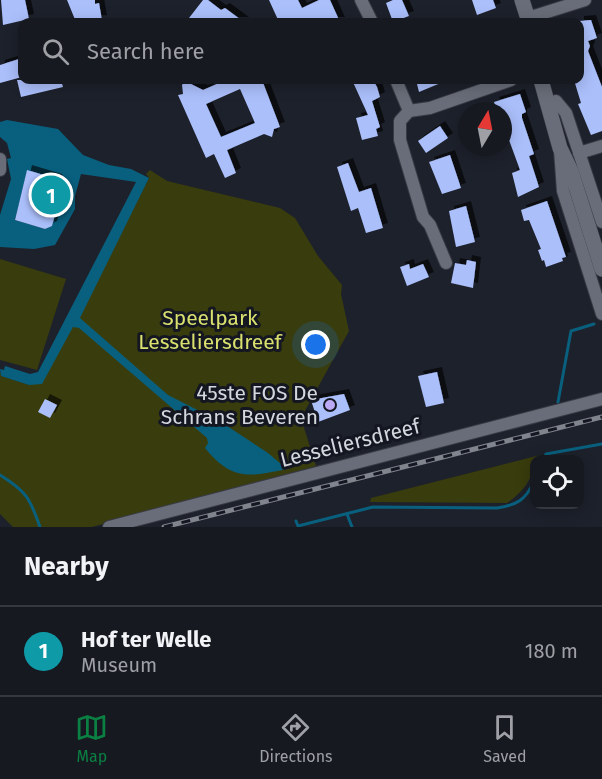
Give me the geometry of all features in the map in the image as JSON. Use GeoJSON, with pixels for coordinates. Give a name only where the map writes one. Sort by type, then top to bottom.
{"type":"FeatureCollection","features":[{"type":"Feature","properties":{"kind":"street"},"geometry":{"type":"LineString","coordinates":[[361,0],[370,18]]}},
{"type":"Feature","properties":{"kind":"street"},"geometry":{"type":"LineString","coordinates":[[514,0],[524,18]]}},
{"type":"Feature","properties":{"kind":"street"},"geometry":{"type":"LineString","coordinates":[[522,0],[525,18]]}},
{"type":"Feature","properties":{"kind":"street"},"geometry":{"type":"LineString","coordinates":[[534,18],[585,0]]}},
{"type":"Feature","properties":{"kind":"street"},"geometry":{"type":"LineString","coordinates":[[398,84],[409,111]]}},
{"type":"Feature","properties":{"kind":"street"},"geometry":{"type":"LineString","coordinates":[[446,263],[430,225],[423,217],[400,140],[400,121],[409,111],[430,108],[499,84]]}},
{"type":"Feature","properties":{"kind":"street"},"geometry":{"type":"LineString","coordinates":[[541,84],[560,148],[571,171],[602,269]]}},
{"type":"Feature","properties":{"kind":"street"},"geometry":{"type":"LineString","coordinates":[[550,84],[569,148],[571,171]]}},
{"type":"Feature","properties":{"kind":"street"},"geometry":{"type":"LineString","coordinates":[[556,101],[566,113],[602,222]]}},
{"type":"Feature","properties":{"kind":"street"},"geometry":{"type":"LineString","coordinates":[[579,153],[602,146]]}},
{"type":"Feature","properties":{"kind":"street"},"geometry":{"type":"LineString","coordinates":[[560,148],[563,191],[602,314]]}},
{"type":"Feature","properties":{"kind":"street"},"geometry":{"type":"LineString","coordinates":[[0,159],[0,170]]}},
{"type":"Feature","properties":{"kind":"street","name":"Lesseliersdreef"},"geometry":{"type":"LineString","coordinates":[[109,527],[602,399]]}},
{"type":"Feature","properties":{"kind":"green space","name":"Speelpark Lesseliersdreef"},"geometry":{"type":"Polygon","coordinates":[[[150,170],[167,181],[280,208],[295,218],[318,256],[342,285],[341,294],[349,331],[301,418],[316,466],[92,527],[13,527],[0,514],[0,372],[2,376],[29,385],[81,313],[149,178],[146,174],[150,170]]]}},
{"type":"Feature","properties":{"kind":"green space"},"geometry":{"type":"Polygon","coordinates":[[[0,259],[66,279],[37,370],[0,360],[0,259]]]}},
{"type":"Feature","properties":{"kind":"green space"},"geometry":{"type":"Polygon","coordinates":[[[530,458],[530,477],[526,485],[507,503],[370,502],[371,498],[530,458]]]}},
{"type":"Feature","properties":{"kind":"water"},"geometry":{"type":"Polygon","coordinates":[[[7,120],[58,129],[83,155],[109,165],[131,169],[149,178],[80,318],[168,395],[221,422],[268,453],[287,469],[251,475],[233,471],[224,466],[205,448],[208,443],[207,438],[79,328],[73,327],[42,384],[29,385],[1,376],[0,369],[4,370],[5,366],[30,374],[38,372],[136,182],[81,174],[75,196],[75,209],[55,245],[34,249],[0,247],[0,215],[11,179],[7,159],[11,158],[7,143],[0,137],[0,122],[7,120]],[[27,171],[15,220],[45,229],[51,226],[62,188],[57,183],[58,179],[27,171]]]}},
{"type":"Feature","properties":{"kind":"building"},"geometry":{"type":"Polygon","coordinates":[[[1,0],[25,0],[29,18],[18,18],[18,22],[3,25],[1,0]]]}},
{"type":"Feature","properties":{"kind":"building"},"geometry":{"type":"Polygon","coordinates":[[[67,0],[95,0],[95,4],[99,3],[102,18],[74,18],[67,0]]]}},
{"type":"Feature","properties":{"kind":"building"},"geometry":{"type":"Polygon","coordinates":[[[203,0],[208,0],[221,10],[225,8],[239,18],[189,18],[203,0]]]}},
{"type":"Feature","properties":{"kind":"building"},"geometry":{"type":"Polygon","coordinates":[[[269,0],[298,0],[302,8],[319,0],[330,0],[338,18],[277,18],[269,0]]]}},
{"type":"Feature","properties":{"kind":"building"},"geometry":{"type":"Polygon","coordinates":[[[402,0],[409,16],[392,18],[386,3],[402,0]]]}},
{"type":"Feature","properties":{"kind":"building"},"geometry":{"type":"Polygon","coordinates":[[[472,0],[493,0],[496,8],[477,15],[472,0]]]}},
{"type":"Feature","properties":{"kind":"building"},"geometry":{"type":"Polygon","coordinates":[[[591,20],[597,38],[588,41],[590,46],[588,51],[602,87],[602,131],[591,135],[578,104],[581,103],[575,84],[584,84],[584,21],[591,20]]]}},
{"type":"Feature","properties":{"kind":"building"},"geometry":{"type":"Polygon","coordinates":[[[18,59],[18,78],[0,83],[0,65],[18,59]]]}},
{"type":"Feature","properties":{"kind":"building"},"geometry":{"type":"Polygon","coordinates":[[[17,80],[18,84],[62,84],[63,87],[21,97],[17,80]]]}},
{"type":"Feature","properties":{"kind":"building"},"geometry":{"type":"Polygon","coordinates":[[[183,84],[191,84],[203,90],[217,84],[264,84],[280,127],[274,129],[272,137],[264,134],[227,150],[236,173],[225,178],[214,154],[206,158],[178,95],[183,94],[183,84]],[[240,89],[206,104],[221,137],[255,123],[240,89]]]}},
{"type":"Feature","properties":{"kind":"building"},"geometry":{"type":"Polygon","coordinates":[[[354,84],[375,84],[380,97],[372,101],[380,127],[376,129],[378,136],[362,140],[356,118],[368,115],[354,84]]]}},
{"type":"Feature","properties":{"kind":"building"},"geometry":{"type":"Polygon","coordinates":[[[417,84],[438,84],[419,92],[417,84]]]}},
{"type":"Feature","properties":{"kind":"building"},"geometry":{"type":"Polygon","coordinates":[[[520,94],[526,112],[522,114],[522,118],[534,154],[529,156],[539,187],[518,197],[512,173],[520,170],[512,148],[512,102],[494,102],[520,94]]]}},
{"type":"Feature","properties":{"kind":"building"},"geometry":{"type":"Polygon","coordinates":[[[440,126],[448,138],[426,153],[418,141],[440,126]]]}},
{"type":"Feature","properties":{"kind":"building"},"geometry":{"type":"Polygon","coordinates":[[[450,155],[461,188],[442,194],[429,162],[450,155]]]}},
{"type":"Feature","properties":{"kind":"building"},"geometry":{"type":"Polygon","coordinates":[[[348,163],[359,192],[371,188],[383,228],[366,233],[358,208],[351,211],[337,167],[348,163]]]}},
{"type":"Feature","properties":{"kind":"building"},"geometry":{"type":"Polygon","coordinates":[[[27,170],[57,179],[62,188],[52,226],[45,229],[15,220],[27,170]]]}},
{"type":"Feature","properties":{"kind":"building"},"geometry":{"type":"Polygon","coordinates":[[[547,201],[566,257],[562,258],[563,261],[546,267],[529,220],[524,221],[521,210],[547,201]]]}},
{"type":"Feature","properties":{"kind":"building"},"geometry":{"type":"Polygon","coordinates":[[[466,206],[475,242],[456,247],[449,211],[466,206]]]}},
{"type":"Feature","properties":{"kind":"building"},"geometry":{"type":"Polygon","coordinates":[[[467,260],[476,262],[473,288],[451,283],[455,263],[466,265],[467,260]]]}},
{"type":"Feature","properties":{"kind":"building"},"geometry":{"type":"Polygon","coordinates":[[[409,264],[410,269],[423,264],[429,277],[407,286],[400,267],[409,264]]]}},
{"type":"Feature","properties":{"kind":"building"},"geometry":{"type":"Polygon","coordinates":[[[437,372],[444,403],[426,407],[418,376],[437,372]]]}},
{"type":"Feature","properties":{"kind":"building","name":"45ste FOS De Schrans Beveren"},"geometry":{"type":"Polygon","coordinates":[[[344,394],[350,410],[318,422],[311,400],[344,394]]]}},
{"type":"Feature","properties":{"kind":"building"},"geometry":{"type":"Polygon","coordinates":[[[45,399],[57,405],[50,418],[38,412],[45,399]]]}},
{"type":"Feature","properties":{"kind":"waterway"},"geometry":{"type":"LineString","coordinates":[[558,402],[571,331],[594,324]]}},
{"type":"Feature","properties":{"kind":"waterway"},"geometry":{"type":"LineString","coordinates":[[546,455],[602,444]]}},
{"type":"Feature","properties":{"kind":"waterway"},"geometry":{"type":"LineString","coordinates":[[0,475],[26,496],[40,527]]}},
{"type":"Feature","properties":{"kind":"waterway"},"geometry":{"type":"LineString","coordinates":[[296,521],[298,526],[373,507],[497,508],[520,500],[530,489]]}},
{"type":"Feature","properties":{"kind":"waterway"},"geometry":{"type":"LineString","coordinates":[[347,514],[352,527]]}},
{"type":"Feature","properties":{"kind":"railway"},"geometry":{"type":"LineString","coordinates":[[164,527],[602,417]]}},
{"type":"Feature","properties":{"kind":"place","name":"Hof ter Welle"},"geometry":{"type":"Point","coordinates":[51,195]}},
{"type":"Feature","properties":{"kind":"place","name":"45ste FOS De Schrans Beveren"},"geometry":{"type":"Point","coordinates":[330,405]}}]}
